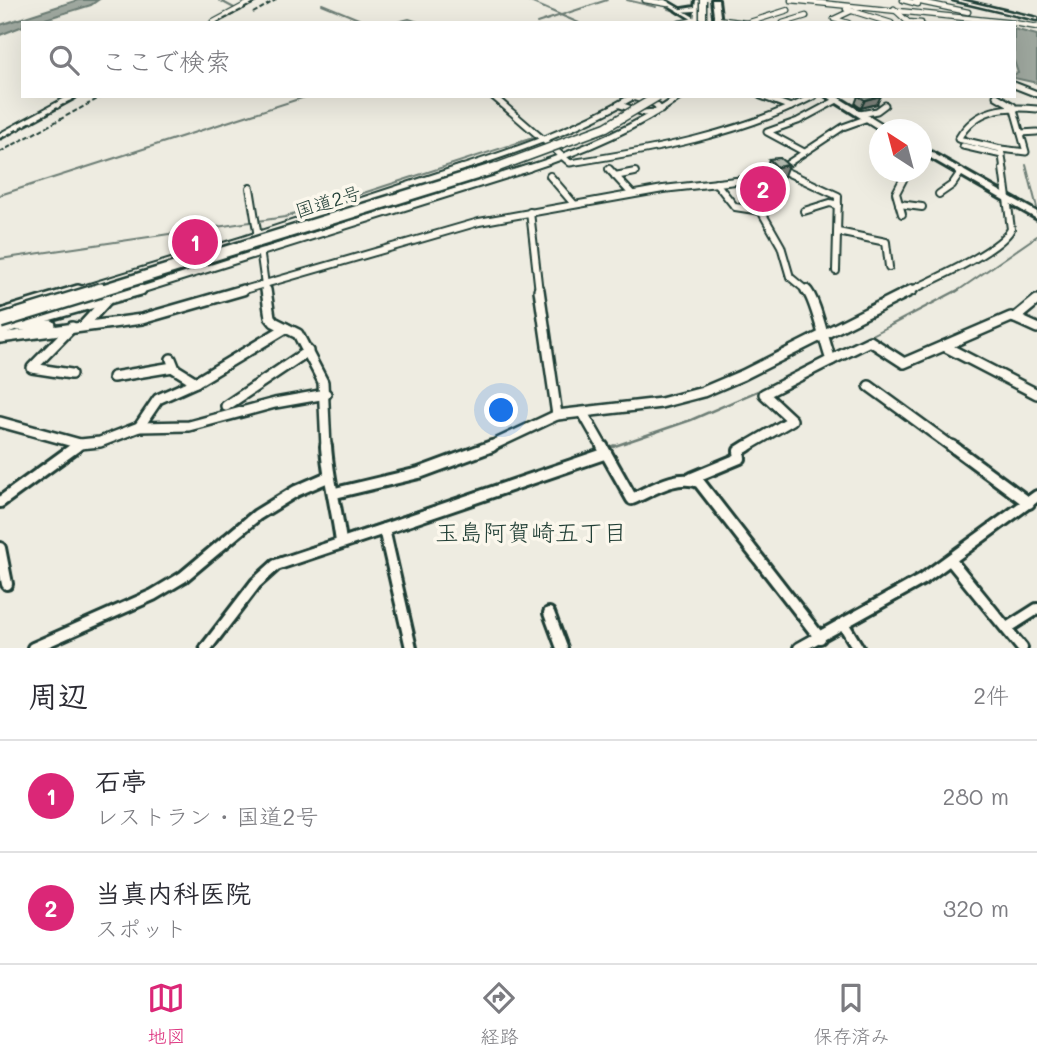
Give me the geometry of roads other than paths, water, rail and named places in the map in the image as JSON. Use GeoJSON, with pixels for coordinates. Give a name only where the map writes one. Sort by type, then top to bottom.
{"type":"FeatureCollection","features":[{"type":"Feature","properties":{"kind":"main road"},"geometry":{"type":"LineString","coordinates":[[679,10],[700,3],[715,2],[718,21]]}},
{"type":"Feature","properties":{"kind":"main road"},"geometry":{"type":"LineString","coordinates":[[699,21],[700,3]]}},
{"type":"Feature","properties":{"kind":"main road","name":"国道2号"},"geometry":{"type":"LineString","coordinates":[[2,314],[525,159],[606,127],[655,98]]}},
{"type":"Feature","properties":{"kind":"main road"},"geometry":{"type":"LineString","coordinates":[[833,98],[869,119]]}},
{"type":"Feature","properties":{"kind":"main road"},"geometry":{"type":"LineString","coordinates":[[932,156],[1037,216]]}},
{"type":"Feature","properties":{"kind":"main road"},"geometry":{"type":"LineString","coordinates":[[0,331],[16,325]]}},
{"type":"Feature","properties":{"kind":"street"},"geometry":{"type":"LineString","coordinates":[[216,21],[255,0]]}},
{"type":"Feature","properties":{"kind":"street"},"geometry":{"type":"LineString","coordinates":[[645,0],[668,4]]}},
{"type":"Feature","properties":{"kind":"street"},"geometry":{"type":"LineString","coordinates":[[662,0],[697,21]]}},
{"type":"Feature","properties":{"kind":"street"},"geometry":{"type":"LineString","coordinates":[[790,0],[998,21]]}},
{"type":"Feature","properties":{"kind":"street"},"geometry":{"type":"LineString","coordinates":[[815,4],[821,0]]}},
{"type":"Feature","properties":{"kind":"street"},"geometry":{"type":"LineString","coordinates":[[903,0],[1007,21]]}},
{"type":"Feature","properties":{"kind":"street"},"geometry":{"type":"LineString","coordinates":[[955,0],[1037,18]]}},
{"type":"Feature","properties":{"kind":"street"},"geometry":{"type":"LineString","coordinates":[[962,0],[1037,18]]}},
{"type":"Feature","properties":{"kind":"street"},"geometry":{"type":"LineString","coordinates":[[916,1],[923,12]]}},
{"type":"Feature","properties":{"kind":"street"},"geometry":{"type":"LineString","coordinates":[[850,8],[884,21]]}},
{"type":"Feature","properties":{"kind":"street"},"geometry":{"type":"LineString","coordinates":[[841,21],[834,19],[850,8]]}},
{"type":"Feature","properties":{"kind":"street"},"geometry":{"type":"LineString","coordinates":[[753,21],[788,9]]}},
{"type":"Feature","properties":{"kind":"street"},"geometry":{"type":"LineString","coordinates":[[894,9],[907,21]]}},
{"type":"Feature","properties":{"kind":"street"},"geometry":{"type":"LineString","coordinates":[[915,11],[927,21]]}},
{"type":"Feature","properties":{"kind":"street"},"geometry":{"type":"LineString","coordinates":[[943,14],[952,21]]}},
{"type":"Feature","properties":{"kind":"street"},"geometry":{"type":"LineString","coordinates":[[790,21],[806,16]]}},
{"type":"Feature","properties":{"kind":"street"},"geometry":{"type":"LineString","coordinates":[[861,20],[867,16]]}},
{"type":"Feature","properties":{"kind":"street"},"geometry":{"type":"LineString","coordinates":[[1016,23],[1025,25]]}},
{"type":"Feature","properties":{"kind":"street"},"geometry":{"type":"LineString","coordinates":[[1016,23],[1037,27]]}},
{"type":"Feature","properties":{"kind":"street"},"geometry":{"type":"LineString","coordinates":[[1016,86],[1037,93]]}},
{"type":"Feature","properties":{"kind":"street"},"geometry":{"type":"LineString","coordinates":[[1025,91],[1037,108]]}},
{"type":"Feature","properties":{"kind":"street"},"geometry":{"type":"LineString","coordinates":[[0,136],[70,98]]}},
{"type":"Feature","properties":{"kind":"street"},"geometry":{"type":"LineString","coordinates":[[495,98],[570,163],[640,150],[740,125],[810,98]]}},
{"type":"Feature","properties":{"kind":"street"},"geometry":{"type":"LineString","coordinates":[[2,314],[454,171],[541,138],[631,98]]}},
{"type":"Feature","properties":{"kind":"street"},"geometry":{"type":"LineString","coordinates":[[636,98],[655,104],[660,111]]}},
{"type":"Feature","properties":{"kind":"street"},"geometry":{"type":"LineString","coordinates":[[16,325],[564,157],[608,140],[678,98]]}},
{"type":"Feature","properties":{"kind":"street"},"geometry":{"type":"LineString","coordinates":[[766,98],[791,107]]}},
{"type":"Feature","properties":{"kind":"street"},"geometry":{"type":"LineString","coordinates":[[804,152],[767,132],[798,121],[833,98]]}},
{"type":"Feature","properties":{"kind":"street"},"geometry":{"type":"LineString","coordinates":[[963,146],[1001,152],[1026,152],[1012,107],[999,98]]}},
{"type":"Feature","properties":{"kind":"street"},"geometry":{"type":"LineString","coordinates":[[620,105],[645,113],[660,111]]}},
{"type":"Feature","properties":{"kind":"street"},"geometry":{"type":"LineString","coordinates":[[0,338],[142,318],[449,229],[530,212],[632,194],[763,178],[843,127],[885,105]]}},
{"type":"Feature","properties":{"kind":"street"},"geometry":{"type":"LineString","coordinates":[[1001,152],[958,139],[968,123],[986,111],[1012,107],[1037,108]]}},
{"type":"Feature","properties":{"kind":"street"},"geometry":{"type":"LineString","coordinates":[[1021,133],[1037,132]]}},
{"type":"Feature","properties":{"kind":"street"},"geometry":{"type":"LineString","coordinates":[[335,493],[419,473],[461,459],[512,438],[557,415],[661,403],[703,392],[986,251],[1008,235],[1011,229],[1001,152]]}},
{"type":"Feature","properties":{"kind":"street"},"geometry":{"type":"LineString","coordinates":[[609,169],[632,194]]}},
{"type":"Feature","properties":{"kind":"street"},"geometry":{"type":"LineString","coordinates":[[780,169],[838,196],[835,271]]}},
{"type":"Feature","properties":{"kind":"street"},"geometry":{"type":"LineString","coordinates":[[454,171],[464,189]]}},
{"type":"Feature","properties":{"kind":"street"},"geometry":{"type":"LineString","coordinates":[[615,176],[635,172]]}},
{"type":"Feature","properties":{"kind":"street"},"geometry":{"type":"LineString","coordinates":[[939,194],[952,185],[961,172]]}},
{"type":"Feature","properties":{"kind":"street"},"geometry":{"type":"LineString","coordinates":[[550,176],[574,204]]}},
{"type":"Feature","properties":{"kind":"street"},"geometry":{"type":"LineString","coordinates":[[902,182],[896,193],[902,214]]}},
{"type":"Feature","properties":{"kind":"street"},"geometry":{"type":"LineString","coordinates":[[716,183],[735,207],[761,211],[765,216],[770,230],[781,246],[790,277],[812,295],[821,335],[830,358]]}},
{"type":"Feature","properties":{"kind":"street"},"geometry":{"type":"LineString","coordinates":[[250,188],[270,317],[298,334],[326,394],[328,477],[335,493],[341,539]]}},
{"type":"Feature","properties":{"kind":"street"},"geometry":{"type":"LineString","coordinates":[[804,211],[830,203],[838,205]]}},
{"type":"Feature","properties":{"kind":"street"},"geometry":{"type":"LineString","coordinates":[[899,204],[922,207]]}},
{"type":"Feature","properties":{"kind":"street"},"geometry":{"type":"LineString","coordinates":[[530,212],[557,415]]}},
{"type":"Feature","properties":{"kind":"street"},"geometry":{"type":"LineString","coordinates":[[838,232],[886,242],[889,267]]}},
{"type":"Feature","properties":{"kind":"street"},"geometry":{"type":"LineString","coordinates":[[84,325],[111,298]]}},
{"type":"Feature","properties":{"kind":"street"},"geometry":{"type":"LineString","coordinates":[[1015,318],[1037,300]]}},
{"type":"Feature","properties":{"kind":"street"},"geometry":{"type":"LineString","coordinates":[[2,314],[16,325],[59,324],[72,327]]}},
{"type":"Feature","properties":{"kind":"street"},"geometry":{"type":"LineString","coordinates":[[583,413],[632,499],[740,458],[739,451],[792,420],[764,394],[830,358],[870,341],[904,363],[1011,317],[1037,328]]}},
{"type":"Feature","properties":{"kind":"street"},"geometry":{"type":"LineString","coordinates":[[71,374],[32,368],[72,327]]}},
{"type":"Feature","properties":{"kind":"street"},"geometry":{"type":"LineString","coordinates":[[139,427],[158,399],[196,382],[286,328]]}},
{"type":"Feature","properties":{"kind":"street"},"geometry":{"type":"LineString","coordinates":[[944,346],[1037,394]]}},
{"type":"Feature","properties":{"kind":"street"},"geometry":{"type":"LineString","coordinates":[[226,406],[308,351]]}},
{"type":"Feature","properties":{"kind":"street"},"geometry":{"type":"LineString","coordinates":[[113,377],[172,363],[196,382]]}},
{"type":"Feature","properties":{"kind":"street"},"geometry":{"type":"LineString","coordinates":[[799,648],[891,601],[952,562],[1033,500],[869,386]]}},
{"type":"Feature","properties":{"kind":"street"},"geometry":{"type":"LineString","coordinates":[[0,422],[80,444],[100,442],[139,427],[189,426],[275,403],[326,394]]}},
{"type":"Feature","properties":{"kind":"street"},"geometry":{"type":"LineString","coordinates":[[0,502],[80,444]]}},
{"type":"Feature","properties":{"kind":"street"},"geometry":{"type":"LineString","coordinates":[[206,648],[266,572],[276,565],[341,539],[384,529],[604,454]]}},
{"type":"Feature","properties":{"kind":"street"},"geometry":{"type":"LineString","coordinates":[[33,648],[153,595],[183,578],[257,515],[296,491],[328,477]]}},
{"type":"Feature","properties":{"kind":"street"},"geometry":{"type":"LineString","coordinates":[[692,478],[699,482],[820,638]]}},
{"type":"Feature","properties":{"kind":"street"},"geometry":{"type":"LineString","coordinates":[[384,529],[411,648]]}},
{"type":"Feature","properties":{"kind":"street"},"geometry":{"type":"LineString","coordinates":[[0,548],[7,584]]}},
{"type":"Feature","properties":{"kind":"street"},"geometry":{"type":"LineString","coordinates":[[952,562],[1022,648]]}},
{"type":"Feature","properties":{"kind":"street"},"geometry":{"type":"LineString","coordinates":[[1007,628],[1037,609]]}},
{"type":"Feature","properties":{"kind":"street"},"geometry":{"type":"LineString","coordinates":[[549,614],[562,648]]}},
{"type":"Feature","properties":{"kind":"street"},"geometry":{"type":"LineString","coordinates":[[844,625],[858,648]]}},
{"type":"Feature","properties":{"kind":"waterway"},"geometry":{"type":"LineString","coordinates":[[219,0],[236,9]]}},
{"type":"Feature","properties":{"kind":"waterway"},"geometry":{"type":"LineString","coordinates":[[526,0],[561,15]]}},
{"type":"Feature","properties":{"kind":"waterway"},"geometry":{"type":"LineString","coordinates":[[561,15],[607,0]]}},
{"type":"Feature","properties":{"kind":"waterway"},"geometry":{"type":"LineString","coordinates":[[627,0],[656,7]]}},
{"type":"Feature","properties":{"kind":"waterway"},"geometry":{"type":"LineString","coordinates":[[322,4],[363,21]]}},
{"type":"Feature","properties":{"kind":"waterway"},"geometry":{"type":"LineString","coordinates":[[665,6],[669,7]]}},
{"type":"Feature","properties":{"kind":"waterway"},"geometry":{"type":"LineString","coordinates":[[668,9],[676,11]]}},
{"type":"Feature","properties":{"kind":"waterway"},"geometry":{"type":"LineString","coordinates":[[543,21],[561,15]]}},
{"type":"Feature","properties":{"kind":"waterway"},"geometry":{"type":"LineString","coordinates":[[561,15],[574,21]]}},
{"type":"Feature","properties":{"kind":"waterway"},"geometry":{"type":"LineString","coordinates":[[402,21],[415,21]]}},
{"type":"Feature","properties":{"kind":"waterway"},"geometry":{"type":"LineString","coordinates":[[0,195],[302,98]]}},
{"type":"Feature","properties":{"kind":"waterway"},"geometry":{"type":"LineString","coordinates":[[773,117],[814,98]]}},
{"type":"Feature","properties":{"kind":"waterway"},"geometry":{"type":"LineString","coordinates":[[348,198],[542,135],[539,132]]}},
{"type":"Feature","properties":{"kind":"waterway"},"geometry":{"type":"LineString","coordinates":[[551,143],[563,153]]}},
{"type":"Feature","properties":{"kind":"waterway"},"geometry":{"type":"LineString","coordinates":[[1026,165],[1037,208]]}},
{"type":"Feature","properties":{"kind":"waterway"},"geometry":{"type":"LineString","coordinates":[[0,259],[285,217],[336,202]]}},
{"type":"Feature","properties":{"kind":"waterway"},"geometry":{"type":"LineString","coordinates":[[956,292],[1037,236]]}},
{"type":"Feature","properties":{"kind":"waterway"},"geometry":{"type":"LineString","coordinates":[[866,338],[958,290]]}},
{"type":"Feature","properties":{"kind":"waterway"},"geometry":{"type":"LineString","coordinates":[[609,448],[691,420],[776,383]]}},
{"type":"Feature","properties":{"kind":"waterway"},"geometry":{"type":"LineString","coordinates":[[606,449],[614,446]]}},
{"type":"Feature","properties":{"kind":"waterway"},"geometry":{"type":"LineString","coordinates":[[343,536],[536,472]]}},
{"type":"Feature","properties":{"kind":"waterway"},"geometry":{"type":"LineString","coordinates":[[254,579],[271,561],[337,538]]}},
{"type":"Feature","properties":{"kind":"waterway"},"geometry":{"type":"LineString","coordinates":[[199,648],[208,636]]}},
{"type":"Feature","properties":{"kind":"railway"},"geometry":{"type":"LineString","coordinates":[[221,21],[260,0]]}},
{"type":"Feature","properties":{"kind":"railway"},"geometry":{"type":"LineString","coordinates":[[253,13],[276,0]]}},
{"type":"Feature","properties":{"kind":"railway"},"geometry":{"type":"LineString","coordinates":[[0,139],[76,98]]}},
{"type":"Feature","properties":{"kind":"railway"},"geometry":{"type":"LineString","coordinates":[[0,152],[99,98]]}},
{"type":"Feature","properties":{"kind":"place","name":"当真内科医院"},"geometry":{"type":"Point","coordinates":[763,189]}},
{"type":"Feature","properties":{"kind":"place","name":"石亭"},"geometry":{"type":"Point","coordinates":[195,242]}},
{"type":"Feature","properties":{"kind":"district","name":"玉島阿賀崎五丁目"},"geometry":{"type":"Point","coordinates":[531,531]}}]}
